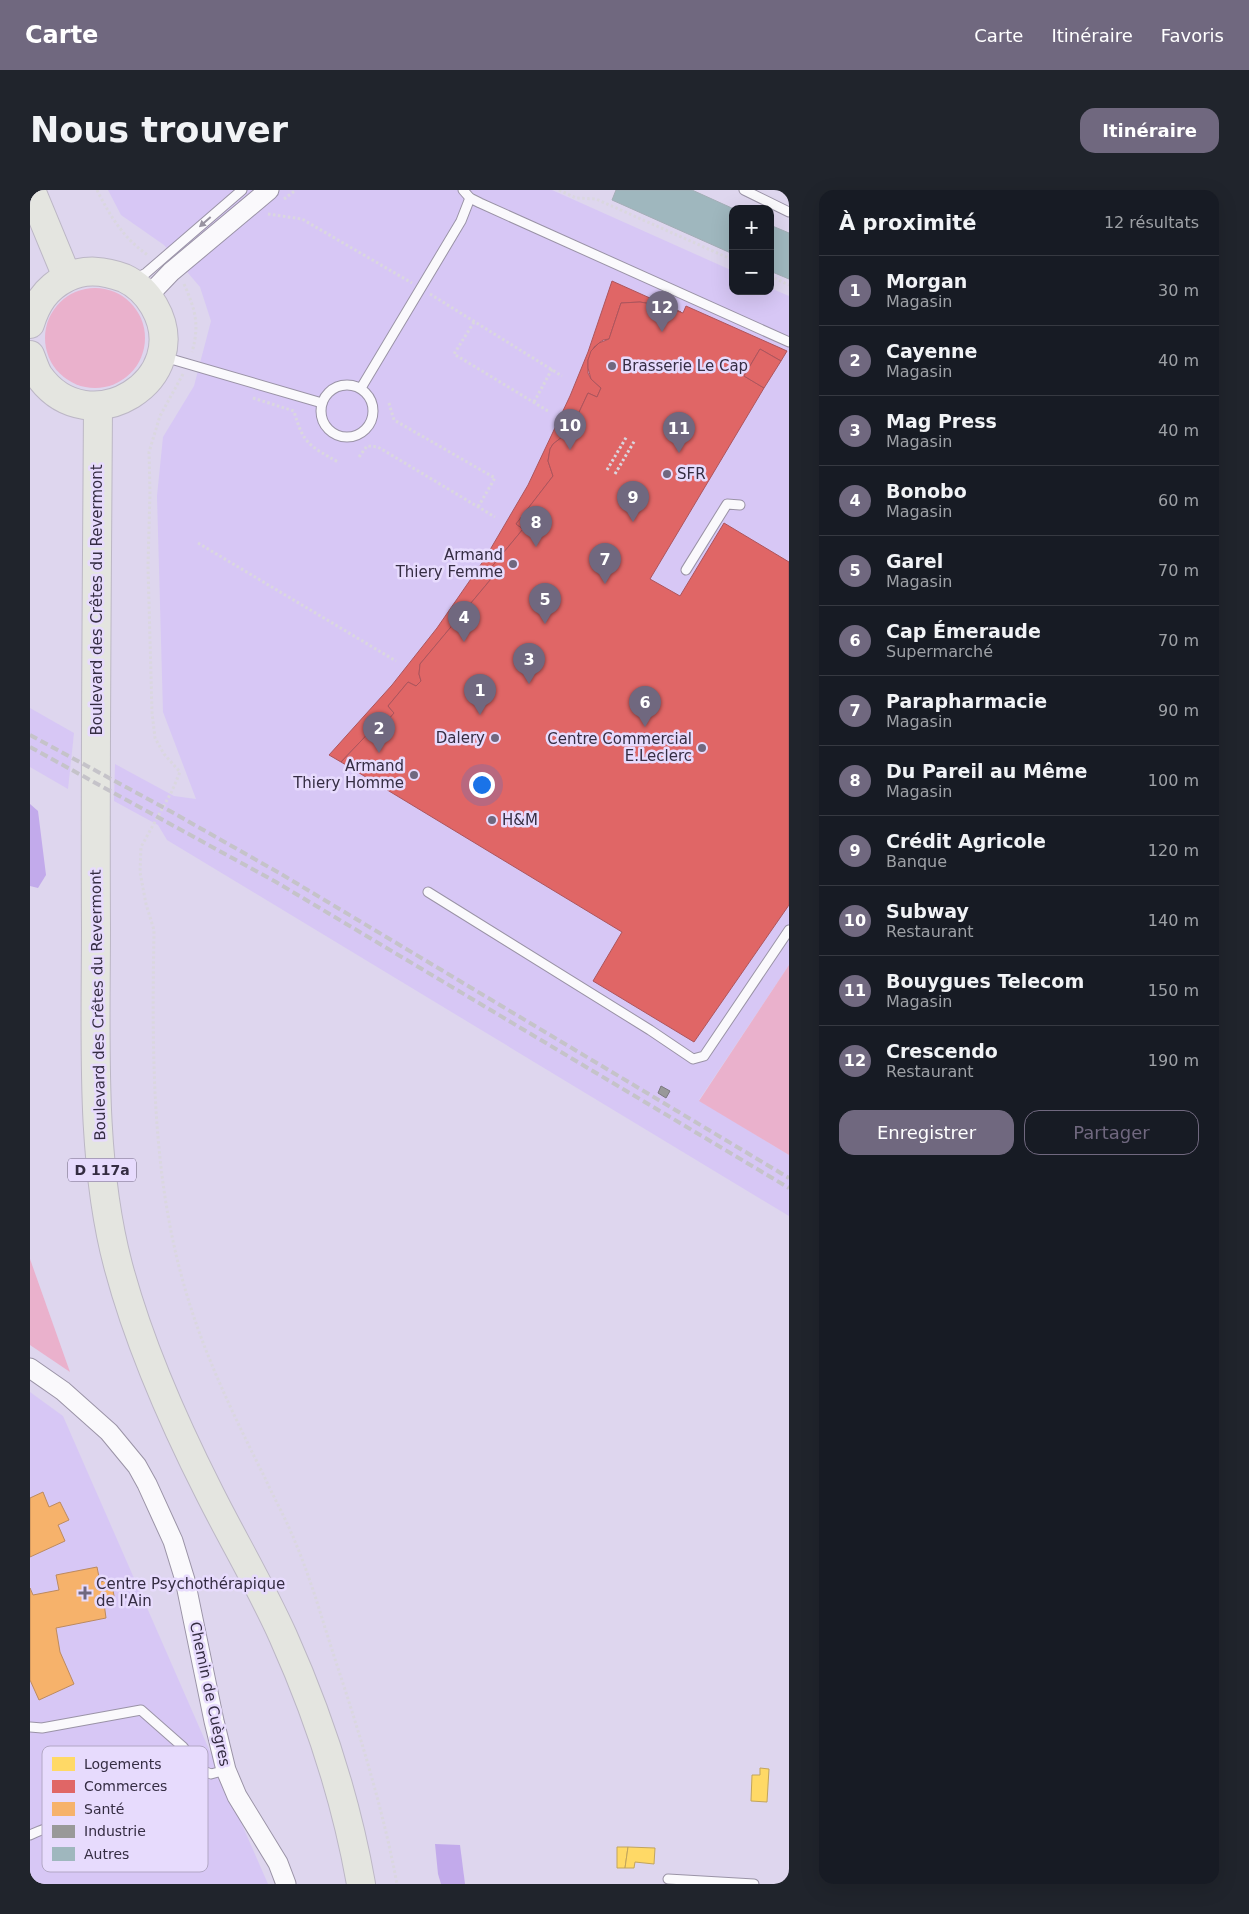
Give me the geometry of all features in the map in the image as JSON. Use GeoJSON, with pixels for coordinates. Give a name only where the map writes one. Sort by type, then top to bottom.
{"type":"FeatureCollection","features":[{"type":"Feature","properties":{"kind":"main road"},"geometry":{"type":"LineString","coordinates":[[32,190],[67,277]]}},
{"type":"Feature","properties":{"kind":"main road"},"geometry":{"type":"LineString","coordinates":[[30,324],[34,309],[48,290],[67,277],[88,271],[103,272],[111,273],[140,289],[159,314],[163,335],[161,356],[152,376],[138,392],[120,402],[98,406],[75,403],[55,393],[39,376],[30,356]]}},
{"type":"Feature","properties":{"kind":"main road","name":"Boulevard des Crêtes du Revermont"},"geometry":{"type":"LineString","coordinates":[[98,406],[95,803],[96,1044],[99,1145],[106,1201],[120,1271],[139,1334],[165,1401],[282,1635],[321,1731],[354,1848],[361,1884]]}},
{"type":"Feature","properties":{"kind":"street"},"geometry":{"type":"LineString","coordinates":[[140,289],[171,273],[274,200]]}},
{"type":"Feature","properties":{"kind":"street","name":"Chemin de Cuègres"},"geometry":{"type":"LineString","coordinates":[[30,1368],[63,1391],[109,1432],[137,1466],[147,1484],[173,1541],[185,1580],[226,1770],[237,1796],[278,1862],[286,1884]]}},
{"type":"Feature","properties":{"kind":"lane"},"geometry":{"type":"LineString","coordinates":[[171,273],[242,190]]}},
{"type":"Feature","properties":{"kind":"lane"},"geometry":{"type":"LineString","coordinates":[[464,190],[470,198],[789,342]]}},
{"type":"Feature","properties":{"kind":"lane"},"geometry":{"type":"LineString","coordinates":[[744,190],[789,212]]}},
{"type":"Feature","properties":{"kind":"lane"},"geometry":{"type":"LineString","coordinates":[[361,388],[461,221],[470,198]]}},
{"type":"Feature","properties":{"kind":"lane"},"geometry":{"type":"LineString","coordinates":[[161,356],[322,403]]}},
{"type":"Feature","properties":{"kind":"lane"},"geometry":{"type":"LineString","coordinates":[[343,384],[353,385],[361,388],[372,401],[374,411],[370,423],[365,430],[358,435],[349,437],[333,434],[322,419],[322,403],[328,393],[335,387],[343,384]]}},
{"type":"Feature","properties":{"kind":"lane"},"geometry":{"type":"LineString","coordinates":[[686,570],[728,504],[740,505]]}},
{"type":"Feature","properties":{"kind":"lane"},"geometry":{"type":"LineString","coordinates":[[428,892],[650,1030],[692,1059],[704,1056],[789,930]]}},
{"type":"Feature","properties":{"kind":"lane"},"geometry":{"type":"LineString","coordinates":[[30,1727],[42,1728],[142,1710],[182,1746]]}},
{"type":"Feature","properties":{"kind":"lane"},"geometry":{"type":"LineString","coordinates":[[208,1773],[211,1774],[226,1770]]}},
{"type":"Feature","properties":{"kind":"lane"},"geometry":{"type":"LineString","coordinates":[[30,1835],[42,1830]]}},
{"type":"Feature","properties":{"kind":"lane"},"geometry":{"type":"LineString","coordinates":[[668,1879],[754,1884]]}},
{"type":"Feature","properties":{"kind":"path"},"geometry":{"type":"LineString","coordinates":[[97,190],[121,231],[140,250],[171,273],[194,308],[197,321],[196,333],[187,363],[160,416],[149,452],[148,566],[152,712],[155,738],[164,754],[180,772],[172,791],[141,847],[140,872],[146,904],[154,930],[157,1120],[163,1186],[173,1243],[186,1291],[214,1373],[296,1543],[358,1731],[390,1848],[397,1884]]}},
{"type":"Feature","properties":{"kind":"path"},"geometry":{"type":"LineString","coordinates":[[296,190],[274,200],[267,213],[302,219],[421,289],[562,376]]}},
{"type":"Feature","properties":{"kind":"path"},"geometry":{"type":"LineString","coordinates":[[559,190],[576,198],[596,199],[729,258]]}},
{"type":"Feature","properties":{"kind":"path"},"geometry":{"type":"LineString","coordinates":[[171,273],[191,278]]}},
{"type":"Feature","properties":{"kind":"path"},"geometry":{"type":"LineString","coordinates":[[774,278],[789,285]]}},
{"type":"Feature","properties":{"kind":"path"},"geometry":{"type":"LineString","coordinates":[[474,322],[454,354],[548,411]]}},
{"type":"Feature","properties":{"kind":"path"},"geometry":{"type":"LineString","coordinates":[[534,402],[552,369]]}},
{"type":"Feature","properties":{"kind":"path"},"geometry":{"type":"LineString","coordinates":[[182,376],[192,379]]}},
{"type":"Feature","properties":{"kind":"path"},"geometry":{"type":"LineString","coordinates":[[246,396],[294,410],[301,433],[312,447],[338,462]]}},
{"type":"Feature","properties":{"kind":"path"},"geometry":{"type":"LineString","coordinates":[[389,403],[394,420],[495,478],[478,507]]}},
{"type":"Feature","properties":{"kind":"path"},"geometry":{"type":"LineString","coordinates":[[608,470],[627,436]]}},
{"type":"Feature","properties":{"kind":"path"},"geometry":{"type":"LineString","coordinates":[[615,474],[635,440]]}},
{"type":"Feature","properties":{"kind":"path"},"geometry":{"type":"LineString","coordinates":[[359,457],[367,446],[378,447],[495,518]]}},
{"type":"Feature","properties":{"kind":"path"},"geometry":{"type":"LineString","coordinates":[[198,543],[396,662]]}},
{"type":"Feature","properties":{"kind":"shaded area"},"geometry":{"type":"Polygon","coordinates":[[[108,190],[552,190],[729,269],[729,295],[774,295],[774,290],[789,296],[789,965],[699,1100],[789,1155],[789,1216],[167,840],[158,825],[114,801],[115,764],[174,796],[196,799],[163,712],[157,496],[163,437],[194,386],[211,321],[200,287],[164,245],[121,215],[108,190]]]}},
{"type":"Feature","properties":{"kind":"shaded area"},"geometry":{"type":"Polygon","coordinates":[[[95,288],[114,292],[130,303],[141,319],[145,338],[141,357],[130,373],[114,384],[95,388],[76,384],[60,373],[49,357],[45,338],[49,319],[60,303],[76,292],[95,288]]]}},
{"type":"Feature","properties":{"kind":"shaded area"},"geometry":{"type":"Polygon","coordinates":[[[30,708],[74,733],[68,789],[30,767],[30,708]]]}},
{"type":"Feature","properties":{"kind":"shaded area"},"geometry":{"type":"Polygon","coordinates":[[[30,804],[38,811],[46,875],[38,888],[30,886],[30,804]]]}},
{"type":"Feature","properties":{"kind":"shaded area"},"geometry":{"type":"Polygon","coordinates":[[[789,965],[789,1155],[699,1101],[789,965]]]}},
{"type":"Feature","properties":{"kind":"shaded area"},"geometry":{"type":"Polygon","coordinates":[[[30,1259],[70,1372],[30,1345],[30,1259]]]}},
{"type":"Feature","properties":{"kind":"shaded area","name":"Centre Psychothérapique de l'Ain"},"geometry":{"type":"Polygon","coordinates":[[[30,1392],[63,1416],[208,1746],[42,1746],[42,1872],[208,1872],[208,1747],[268,1884],[30,1884],[30,1392]]]}},
{"type":"Feature","properties":{"kind":"shaded area"},"geometry":{"type":"Polygon","coordinates":[[[435,1844],[460,1845],[465,1884],[441,1884],[435,1844]]]}},
{"type":"Feature","properties":{"kind":"building: Logements"},"geometry":{"type":"Polygon","coordinates":[[[760,1768],[769,1769],[767,1802],[751,1801],[752,1775],[760,1775],[760,1768]]]}},
{"type":"Feature","properties":{"kind":"building: Logements"},"geometry":{"type":"Polygon","coordinates":[[[617,1847],[628,1847],[625,1868],[617,1868],[617,1847]]]}},
{"type":"Feature","properties":{"kind":"building: Logements"},"geometry":{"type":"Polygon","coordinates":[[[628,1847],[655,1848],[654,1864],[635,1862],[634,1868],[625,1868],[628,1847]]]}},
{"type":"Feature","properties":{"kind":"building: Commerces"},"geometry":{"type":"Polygon","coordinates":[[[612,281],[681,312],[640,302],[621,303],[609,339],[603,340],[594,347],[588,360],[588,373],[591,379],[601,388],[597,397],[588,393],[574,423],[582,428],[579,435],[562,437],[550,449],[548,461],[553,476],[516,524],[523,529],[485,575],[491,579],[420,664],[419,674],[421,681],[416,686],[408,682],[388,706],[394,713],[389,719],[380,721],[341,762],[329,755],[392,685],[437,628],[484,560],[528,485],[570,396],[588,352],[612,281]]]}},
{"type":"Feature","properties":{"kind":"building: Commerces"},"geometry":{"type":"Polygon","coordinates":[[[640,302],[683,313],[686,306],[787,351],[781,361],[760,349],[744,376],[764,388],[650,579],[680,596],[724,523],[789,562],[789,905],[694,1042],[593,981],[622,932],[341,762],[380,721],[389,719],[394,713],[388,706],[408,682],[416,686],[421,681],[419,674],[420,664],[491,579],[485,575],[523,529],[516,524],[553,476],[548,461],[550,449],[562,437],[579,435],[582,428],[574,423],[588,393],[597,397],[601,388],[591,379],[588,368],[591,351],[599,343],[609,339],[621,303],[640,302]]]}},
{"type":"Feature","properties":{"kind":"building: Commerces"},"geometry":{"type":"Polygon","coordinates":[[[760,349],[781,361],[764,388],[744,376],[760,349]]]}},
{"type":"Feature","properties":{"kind":"building: Santé"},"geometry":{"type":"Polygon","coordinates":[[[43,1492],[49,1507],[60,1502],[69,1520],[58,1525],[65,1541],[30,1557],[30,1498],[43,1492]]]}},
{"type":"Feature","properties":{"kind":"building: Santé"},"geometry":{"type":"Polygon","coordinates":[[[97,1567],[100,1582],[111,1580],[115,1601],[104,1603],[106,1618],[56,1628],[60,1652],[74,1684],[39,1700],[30,1680],[30,1588],[33,1595],[59,1590],[56,1575],[97,1567]]]}},
{"type":"Feature","properties":{"kind":"building: Industrie"},"geometry":{"type":"Polygon","coordinates":[[[661,1086],[670,1091],[666,1098],[658,1093],[661,1086]]]}},
{"type":"Feature","properties":{"kind":"building: Autres"},"geometry":{"type":"Polygon","coordinates":[[[616,190],[692,190],[729,207],[729,252],[612,200],[616,190]]]}},
{"type":"Feature","properties":{"kind":"building: Autres"},"geometry":{"type":"Polygon","coordinates":[[[774,227],[789,233],[789,279],[774,273],[774,227]]]}},
{"type":"Feature","properties":{"kind":"railway"},"geometry":{"type":"LineString","coordinates":[[30,735],[281,874],[789,1178]]}},
{"type":"Feature","properties":{"kind":"railway"},"geometry":{"type":"LineString","coordinates":[[30,747],[276,882],[789,1188]]}},
{"type":"Feature","properties":{"kind":"place","name":"Crescendo"},"geometry":{"type":"Point","coordinates":[662,332]}},
{"type":"Feature","properties":{"kind":"place","name":"Brasserie Le Cap"},"geometry":{"type":"Point","coordinates":[612,366]}},
{"type":"Feature","properties":{"kind":"place","name":"Subway"},"geometry":{"type":"Point","coordinates":[570,450]}},
{"type":"Feature","properties":{"kind":"place","name":"Bouygues Telecom"},"geometry":{"type":"Point","coordinates":[679,453]}},
{"type":"Feature","properties":{"kind":"place","name":"SFR"},"geometry":{"type":"Point","coordinates":[667,474]}},
{"type":"Feature","properties":{"kind":"place","name":"Crédit Agricole"},"geometry":{"type":"Point","coordinates":[633,522]}},
{"type":"Feature","properties":{"kind":"place","name":"Du Pareil au Même"},"geometry":{"type":"Point","coordinates":[536,547]}},
{"type":"Feature","properties":{"kind":"place","name":"Armand Thiery Femme"},"geometry":{"type":"Point","coordinates":[513,564]}},
{"type":"Feature","properties":{"kind":"place","name":"Parapharmacie"},"geometry":{"type":"Point","coordinates":[605,584]}},
{"type":"Feature","properties":{"kind":"place","name":"Garel"},"geometry":{"type":"Point","coordinates":[545,624]}},
{"type":"Feature","properties":{"kind":"place","name":"Bonobo"},"geometry":{"type":"Point","coordinates":[464,642]}},
{"type":"Feature","properties":{"kind":"place","name":"Mag Press"},"geometry":{"type":"Point","coordinates":[529,684]}},
{"type":"Feature","properties":{"kind":"place","name":"Morgan"},"geometry":{"type":"Point","coordinates":[480,715]}},
{"type":"Feature","properties":{"kind":"place","name":"Cap Émeraude"},"geometry":{"type":"Point","coordinates":[645,727]}},
{"type":"Feature","properties":{"kind":"place","name":"Dalery"},"geometry":{"type":"Point","coordinates":[495,738]}},
{"type":"Feature","properties":{"kind":"place","name":"Centre Commercial E.Leclerc"},"geometry":{"type":"Point","coordinates":[702,748]}},
{"type":"Feature","properties":{"kind":"place","name":"Cayenne"},"geometry":{"type":"Point","coordinates":[379,753]}},
{"type":"Feature","properties":{"kind":"place","name":"Armand Thiery Homme"},"geometry":{"type":"Point","coordinates":[414,775]}},
{"type":"Feature","properties":{"kind":"place","name":"H&M"},"geometry":{"type":"Point","coordinates":[492,820]}},
{"type":"Feature","properties":{"kind":"place","name":"Centre Psychothérapique de l'Ain"},"geometry":{"type":"Point","coordinates":[85,1593]}}]}
